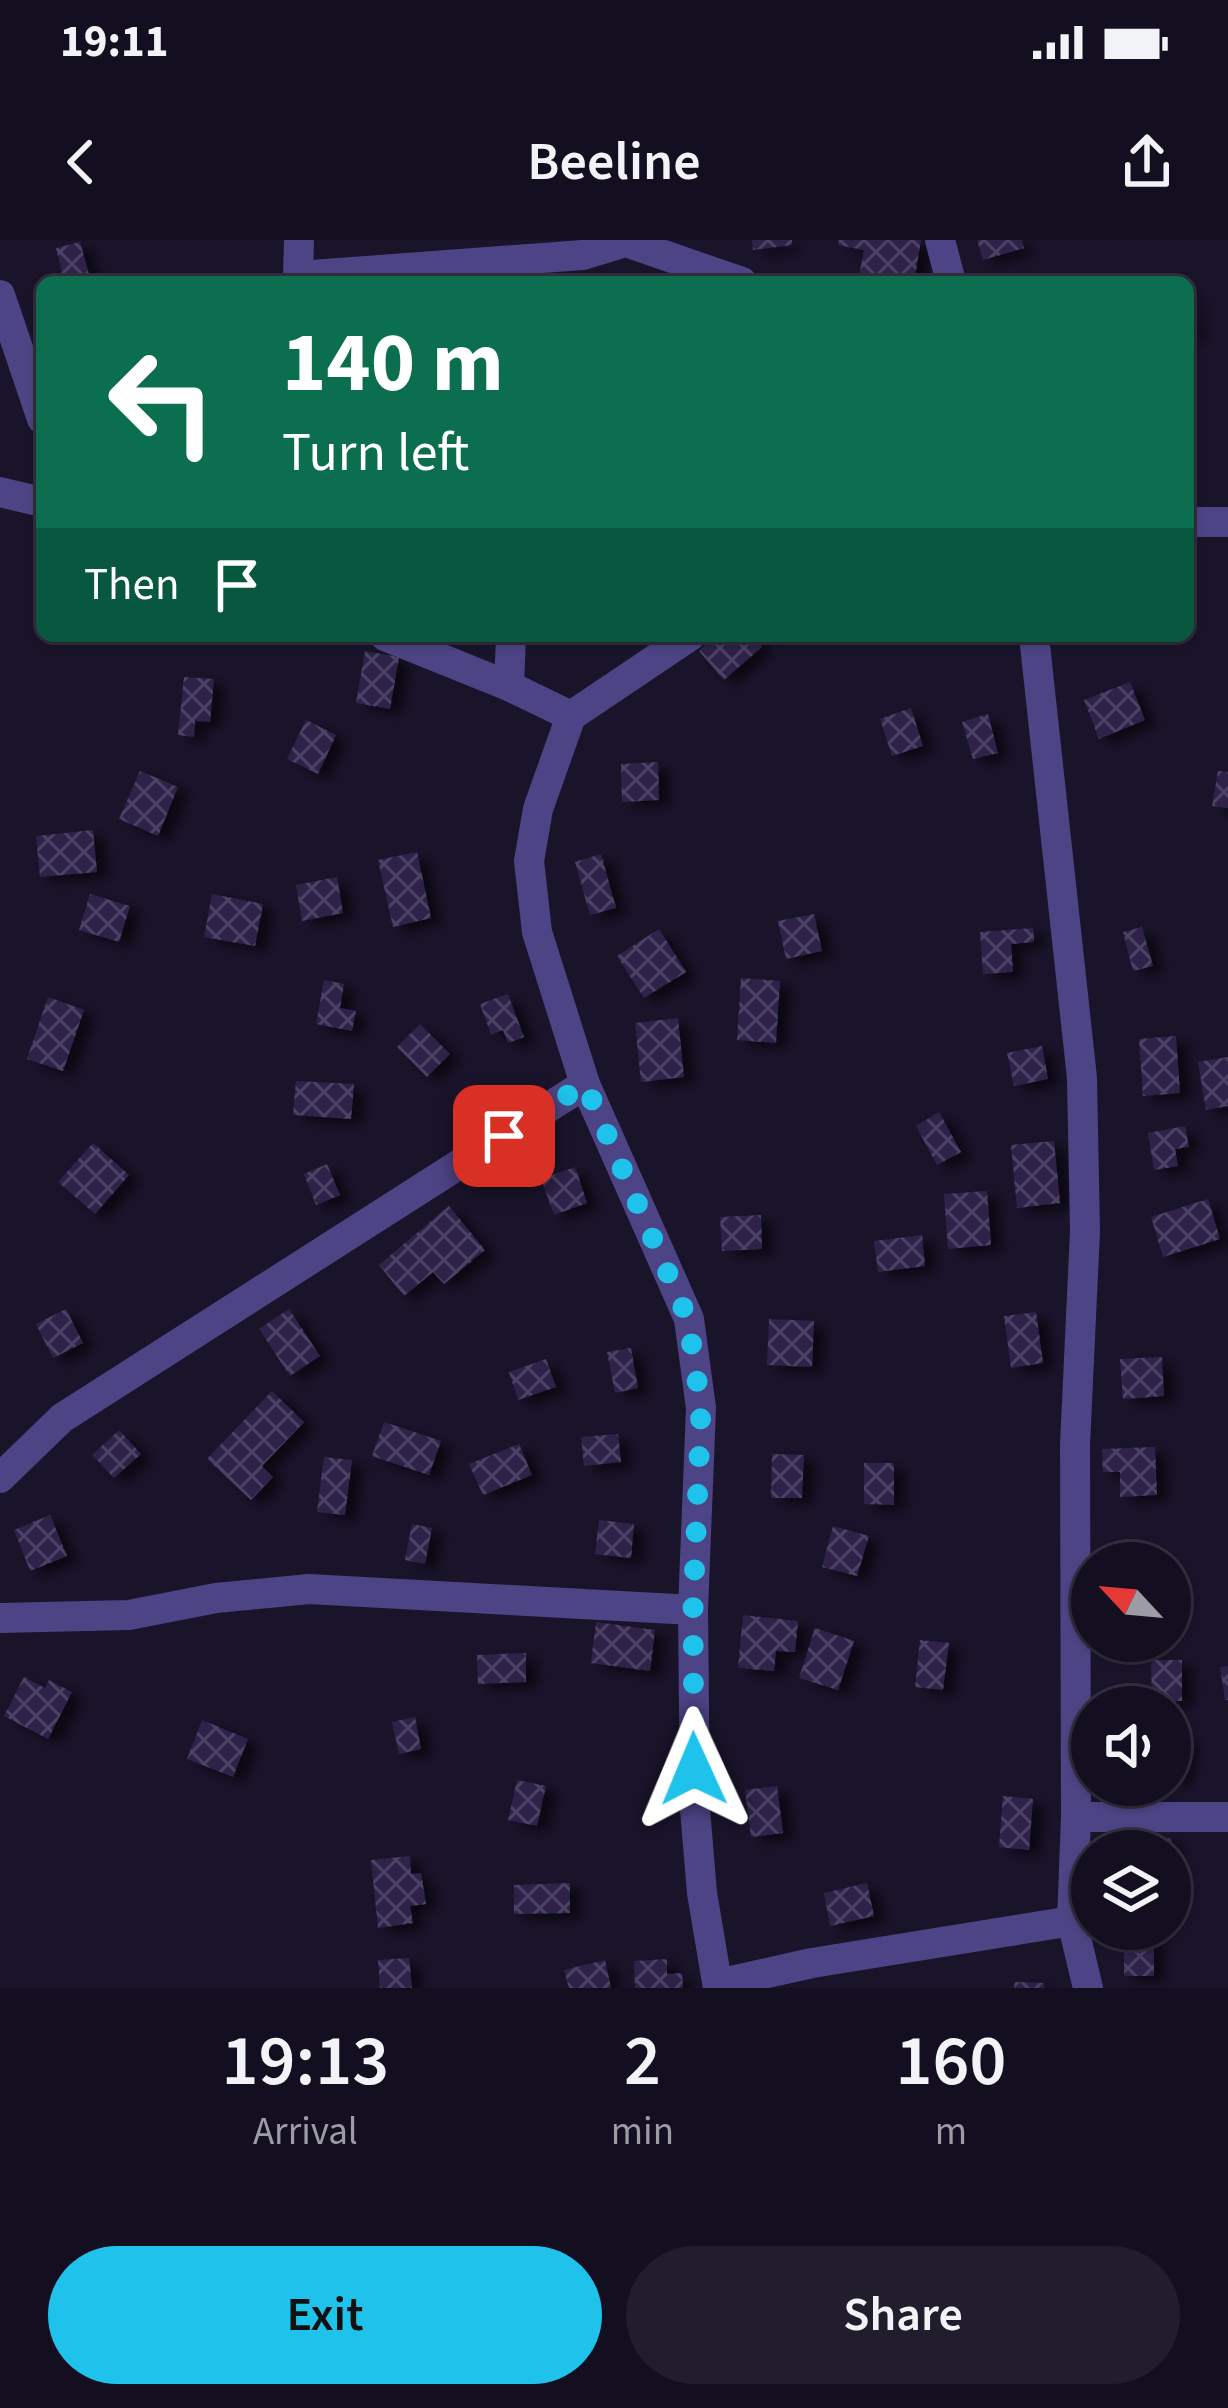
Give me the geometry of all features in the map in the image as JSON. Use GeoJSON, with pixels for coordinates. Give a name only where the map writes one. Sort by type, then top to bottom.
{"type":"FeatureCollection","features":[{"type":"Feature","properties":{"kind":"street"},"geometry":{"type":"LineString","coordinates":[[298,276],[299,240]]}},
{"type":"Feature","properties":{"kind":"street"},"geometry":{"type":"LineString","coordinates":[[940,240],[949,276]]}},
{"type":"Feature","properties":{"kind":"street"},"geometry":{"type":"LineString","coordinates":[[382,276],[578,269],[625,241],[725,276]]}},
{"type":"Feature","properties":{"kind":"street"},"geometry":{"type":"LineString","coordinates":[[0,295],[36,401]]}},
{"type":"Feature","properties":{"kind":"street"},"geometry":{"type":"LineString","coordinates":[[0,492],[36,501]]}},
{"type":"Feature","properties":{"kind":"street"},"geometry":{"type":"LineString","coordinates":[[1194,522],[1228,522]]}},
{"type":"Feature","properties":{"kind":"street"},"geometry":{"type":"LineString","coordinates":[[400,642],[571,716]]}},
{"type":"Feature","properties":{"kind":"street"},"geometry":{"type":"LineString","coordinates":[[509,686],[511,642]]}},
{"type":"Feature","properties":{"kind":"street"},"geometry":{"type":"LineString","coordinates":[[681,642],[571,716],[538,809],[529,860],[537,932],[585,1084],[688,1319],[701,1408],[693,1610],[695,1809],[702,1893],[718,1986],[812,1963],[1071,1921]]}},
{"type":"Feature","properties":{"kind":"street"},"geometry":{"type":"LineString","coordinates":[[1035,642],[1082,1078],[1085,1231],[1072,1593],[1076,1830]]}},
{"type":"Feature","properties":{"kind":"street"},"geometry":{"type":"LineString","coordinates":[[0,1478],[62,1418],[585,1084]]}},
{"type":"Feature","properties":{"kind":"street"},"geometry":{"type":"LineString","coordinates":[[0,1618],[129,1615],[216,1598],[310,1589],[693,1610]]}},
{"type":"Feature","properties":{"kind":"street"},"geometry":{"type":"LineString","coordinates":[[1076,1817],[1228,1817]]}},
{"type":"Feature","properties":{"kind":"street"},"geometry":{"type":"LineString","coordinates":[[1079,1950],[1088,1988]]}},
{"type":"Feature","properties":{"kind":"building"},"geometry":{"type":"Polygon","coordinates":[[[752,240],[792,240],[792,245],[753,250],[752,240]]]}},
{"type":"Feature","properties":{"kind":"building"},"geometry":{"type":"Polygon","coordinates":[[[839,240],[921,240],[915,276],[859,276],[864,250],[838,245],[839,240]]]}},
{"type":"Feature","properties":{"kind":"building"},"geometry":{"type":"Polygon","coordinates":[[[977,240],[1022,240],[1024,248],[983,260],[977,240]]]}},
{"type":"Feature","properties":{"kind":"building"},"geometry":{"type":"Polygon","coordinates":[[[80,242],[89,276],[63,276],[56,248],[80,242]]]}},
{"type":"Feature","properties":{"kind":"building"},"geometry":{"type":"Polygon","coordinates":[[[709,642],[757,642],[762,647],[724,680],[699,651],[709,642]]]}},
{"type":"Feature","properties":{"kind":"building"},"geometry":{"type":"Polygon","coordinates":[[[365,651],[399,657],[390,709],[356,703],[365,651]]]}},
{"type":"Feature","properties":{"kind":"building"},"geometry":{"type":"Polygon","coordinates":[[[184,677],[214,679],[210,722],[195,721],[194,737],[178,735],[184,677]]]}},
{"type":"Feature","properties":{"kind":"building"},"geometry":{"type":"Polygon","coordinates":[[[1130,682],[1145,720],[1099,739],[1084,700],[1130,682]]]}},
{"type":"Feature","properties":{"kind":"building"},"geometry":{"type":"Polygon","coordinates":[[[911,708],[923,746],[892,756],[880,719],[911,708]]]}},
{"type":"Feature","properties":{"kind":"building"},"geometry":{"type":"Polygon","coordinates":[[[988,714],[998,753],[973,759],[962,722],[988,714]]]}},
{"type":"Feature","properties":{"kind":"building"},"geometry":{"type":"Polygon","coordinates":[[[306,720],[336,735],[318,774],[287,759],[306,720]]]}},
{"type":"Feature","properties":{"kind":"building"},"geometry":{"type":"Polygon","coordinates":[[[658,762],[659,800],[622,802],[621,764],[658,762]]]}},
{"type":"Feature","properties":{"kind":"building"},"geometry":{"type":"Polygon","coordinates":[[[140,771],[178,787],[158,836],[119,819],[140,771]]]}},
{"type":"Feature","properties":{"kind":"building"},"geometry":{"type":"Polygon","coordinates":[[[1218,771],[1228,772],[1228,808],[1212,806],[1218,771]]]}},
{"type":"Feature","properties":{"kind":"building"},"geometry":{"type":"Polygon","coordinates":[[[93,830],[97,872],[40,877],[36,836],[93,830]]]}},
{"type":"Feature","properties":{"kind":"building"},"geometry":{"type":"Polygon","coordinates":[[[417,852],[431,918],[393,927],[378,860],[417,852]]]}},
{"type":"Feature","properties":{"kind":"building"},"geometry":{"type":"Polygon","coordinates":[[[601,854],[616,908],[590,915],[575,862],[601,854]]]}},
{"type":"Feature","properties":{"kind":"building"},"geometry":{"type":"Polygon","coordinates":[[[337,877],[343,913],[302,921],[296,885],[337,877]]]}},
{"type":"Feature","properties":{"kind":"building"},"geometry":{"type":"Polygon","coordinates":[[[90,894],[130,906],[119,942],[79,930],[90,894]]]}},
{"type":"Feature","properties":{"kind":"building"},"geometry":{"type":"Polygon","coordinates":[[[212,894],[263,904],[255,946],[204,937],[212,894]]]}},
{"type":"Feature","properties":{"kind":"building"},"geometry":{"type":"Polygon","coordinates":[[[814,914],[822,951],[786,959],[778,921],[814,914]]]}},
{"type":"Feature","properties":{"kind":"building"},"geometry":{"type":"Polygon","coordinates":[[[1142,927],[1153,966],[1133,971],[1123,932],[1142,927]]]}},
{"type":"Feature","properties":{"kind":"building"},"geometry":{"type":"Polygon","coordinates":[[[1033,928],[1034,942],[1011,944],[1013,972],[983,974],[980,932],[1033,928]]]}},
{"type":"Feature","properties":{"kind":"building"},"geometry":{"type":"Polygon","coordinates":[[[659,929],[686,972],[644,998],[617,956],[659,929]]]}},
{"type":"Feature","properties":{"kind":"building"},"geometry":{"type":"Polygon","coordinates":[[[741,978],[780,981],[776,1043],[737,1040],[741,978]]]}},
{"type":"Feature","properties":{"kind":"building"},"geometry":{"type":"Polygon","coordinates":[[[324,980],[344,984],[340,1008],[356,1011],[352,1031],[316,1024],[324,980]]]}},
{"type":"Feature","properties":{"kind":"building"},"geometry":{"type":"Polygon","coordinates":[[[508,994],[524,1037],[508,1043],[503,1030],[491,1035],[480,1004],[508,994]]]}},
{"type":"Feature","properties":{"kind":"building"},"geometry":{"type":"Polygon","coordinates":[[[48,997],[84,1010],[63,1071],[27,1059],[48,997]]]}},
{"type":"Feature","properties":{"kind":"building"},"geometry":{"type":"Polygon","coordinates":[[[678,1018],[684,1077],[641,1082],[635,1023],[678,1018]]]}},
{"type":"Feature","properties":{"kind":"building"},"geometry":{"type":"Polygon","coordinates":[[[420,1024],[450,1054],[427,1077],[397,1047],[420,1024]]]}},
{"type":"Feature","properties":{"kind":"building"},"geometry":{"type":"Polygon","coordinates":[[[1176,1036],[1180,1093],[1143,1096],[1139,1039],[1176,1036]]]}},
{"type":"Feature","properties":{"kind":"building"},"geometry":{"type":"Polygon","coordinates":[[[1042,1046],[1048,1079],[1014,1086],[1007,1053],[1042,1046]]]}},
{"type":"Feature","properties":{"kind":"building"},"geometry":{"type":"Polygon","coordinates":[[[1228,1057],[1228,1106],[1206,1110],[1198,1062],[1228,1057]]]}},
{"type":"Feature","properties":{"kind":"building"},"geometry":{"type":"Polygon","coordinates":[[[296,1081],[354,1084],[351,1119],[293,1115],[296,1081]]]}},
{"type":"Feature","properties":{"kind":"building"},"geometry":{"type":"Polygon","coordinates":[[[939,1112],[961,1152],[937,1165],[916,1126],[939,1112]]]}},
{"type":"Feature","properties":{"kind":"building"},"geometry":{"type":"Polygon","coordinates":[[[1185,1126],[1189,1147],[1175,1149],[1178,1166],[1154,1170],[1148,1133],[1185,1126]]]}},
{"type":"Feature","properties":{"kind":"building"},"geometry":{"type":"Polygon","coordinates":[[[1054,1141],[1060,1203],[1017,1208],[1011,1145],[1054,1141]]]}},
{"type":"Feature","properties":{"kind":"building"},"geometry":{"type":"Polygon","coordinates":[[[93,1143],[129,1175],[95,1214],[58,1182],[93,1143]]]}},
{"type":"Feature","properties":{"kind":"building"},"geometry":{"type":"Polygon","coordinates":[[[327,1164],[340,1195],[316,1205],[304,1174],[327,1164]]]}},
{"type":"Feature","properties":{"kind":"building"},"geometry":{"type":"Polygon","coordinates":[[[575,1167],[587,1203],[554,1215],[541,1179],[575,1167]]]}},
{"type":"Feature","properties":{"kind":"building"},"geometry":{"type":"Polygon","coordinates":[[[987,1191],[991,1245],[948,1249],[944,1194],[987,1191]]]}},
{"type":"Feature","properties":{"kind":"building"},"geometry":{"type":"Polygon","coordinates":[[[1208,1199],[1220,1239],[1163,1257],[1151,1217],[1208,1199]]]}},
{"type":"Feature","properties":{"kind":"building"},"geometry":{"type":"Polygon","coordinates":[[[449,1206],[485,1250],[444,1284],[433,1272],[404,1296],[379,1265],[449,1206]]]}},
{"type":"Feature","properties":{"kind":"building"},"geometry":{"type":"Polygon","coordinates":[[[761,1215],[762,1249],[722,1251],[720,1217],[761,1215]]]}},
{"type":"Feature","properties":{"kind":"building"},"geometry":{"type":"Polygon","coordinates":[[[922,1235],[925,1266],[878,1272],[874,1241],[922,1235]]]}},
{"type":"Feature","properties":{"kind":"building"},"geometry":{"type":"Polygon","coordinates":[[[66,1309],[83,1343],[53,1358],[36,1324],[66,1309]]]}},
{"type":"Feature","properties":{"kind":"building"},"geometry":{"type":"Polygon","coordinates":[[[289,1309],[320,1356],[290,1376],[259,1329],[289,1309]]]}},
{"type":"Feature","properties":{"kind":"building"},"geometry":{"type":"Polygon","coordinates":[[[1036,1312],[1043,1363],[1011,1368],[1004,1316],[1036,1312]]]}},
{"type":"Feature","properties":{"kind":"building"},"geometry":{"type":"Polygon","coordinates":[[[769,1319],[814,1321],[812,1367],[767,1365],[769,1319]]]}},
{"type":"Feature","properties":{"kind":"building"},"geometry":{"type":"Polygon","coordinates":[[[631,1348],[638,1388],[615,1393],[607,1352],[631,1348]]]}},
{"type":"Feature","properties":{"kind":"building"},"geometry":{"type":"Polygon","coordinates":[[[1162,1357],[1164,1396],[1123,1399],[1120,1359],[1162,1357]]]}},
{"type":"Feature","properties":{"kind":"building"},"geometry":{"type":"Polygon","coordinates":[[[546,1359],[556,1387],[518,1400],[509,1372],[546,1359]]]}},
{"type":"Feature","properties":{"kind":"building"},"geometry":{"type":"Polygon","coordinates":[[[272,1391],[304,1422],[262,1466],[273,1477],[251,1500],[207,1459],[272,1391]]]}},
{"type":"Feature","properties":{"kind":"building"},"geometry":{"type":"Polygon","coordinates":[[[384,1422],[441,1441],[429,1475],[372,1456],[384,1422]]]}},
{"type":"Feature","properties":{"kind":"building"},"geometry":{"type":"Polygon","coordinates":[[[119,1430],[141,1454],[114,1478],[92,1455],[119,1430]]]}},
{"type":"Feature","properties":{"kind":"building"},"geometry":{"type":"Polygon","coordinates":[[[618,1434],[621,1462],[584,1466],[581,1437],[618,1434]]]}},
{"type":"Feature","properties":{"kind":"building"},"geometry":{"type":"Polygon","coordinates":[[[519,1444],[532,1475],[483,1495],[469,1464],[519,1444]]]}},
{"type":"Feature","properties":{"kind":"building"},"geometry":{"type":"Polygon","coordinates":[[[1155,1447],[1157,1495],[1120,1497],[1120,1472],[1103,1472],[1102,1449],[1155,1447]]]}},
{"type":"Feature","properties":{"kind":"building"},"geometry":{"type":"Polygon","coordinates":[[[772,1454],[804,1455],[802,1498],[771,1498],[772,1454]]]}},
{"type":"Feature","properties":{"kind":"building"},"geometry":{"type":"Polygon","coordinates":[[[324,1457],[352,1460],[345,1515],[317,1512],[324,1457]]]}},
{"type":"Feature","properties":{"kind":"building"},"geometry":{"type":"Polygon","coordinates":[[[864,1463],[894,1463],[894,1505],[864,1504],[864,1463]]]}},
{"type":"Feature","properties":{"kind":"building"},"geometry":{"type":"Polygon","coordinates":[[[50,1515],[67,1556],[30,1571],[14,1530],[50,1515]]]}},
{"type":"Feature","properties":{"kind":"building"},"geometry":{"type":"Polygon","coordinates":[[[599,1520],[634,1524],[631,1558],[595,1554],[599,1520]]]}},
{"type":"Feature","properties":{"kind":"building"},"geometry":{"type":"Polygon","coordinates":[[[412,1524],[432,1528],[425,1564],[405,1560],[412,1524]]]}},
{"type":"Feature","properties":{"kind":"building"},"geometry":{"type":"Polygon","coordinates":[[[833,1526],[869,1536],[857,1576],[822,1567],[833,1526]]]}},
{"type":"Feature","properties":{"kind":"building"},"geometry":{"type":"Polygon","coordinates":[[[743,1615],[798,1621],[795,1652],[776,1651],[774,1671],[738,1668],[743,1615]]]}},
{"type":"Feature","properties":{"kind":"building"},"geometry":{"type":"Polygon","coordinates":[[[596,1622],[655,1630],[650,1671],[591,1663],[596,1622]]]}},
{"type":"Feature","properties":{"kind":"building"},"geometry":{"type":"Polygon","coordinates":[[[815,1628],[854,1641],[838,1690],[799,1678],[815,1628]]]}},
{"type":"Feature","properties":{"kind":"building"},"geometry":{"type":"Polygon","coordinates":[[[920,1640],[949,1643],[943,1690],[915,1687],[920,1640]]]}},
{"type":"Feature","properties":{"kind":"building"},"geometry":{"type":"Polygon","coordinates":[[[526,1653],[526,1682],[478,1684],[477,1655],[526,1653]]]}},
{"type":"Feature","properties":{"kind":"building"},"geometry":{"type":"Polygon","coordinates":[[[1151,1662],[1182,1662],[1182,1686],[1152,1686],[1151,1662]]]}},
{"type":"Feature","properties":{"kind":"building"},"geometry":{"type":"Polygon","coordinates":[[[1228,1666],[1228,1700],[1225,1700],[1220,1667],[1228,1666]]]}},
{"type":"Feature","properties":{"kind":"building"},"geometry":{"type":"Polygon","coordinates":[[[24,1677],[45,1688],[49,1680],[72,1692],[48,1739],[4,1716],[24,1677]]]}},
{"type":"Feature","properties":{"kind":"building"},"geometry":{"type":"Polygon","coordinates":[[[415,1717],[421,1749],[399,1754],[392,1722],[415,1717]]]}},
{"type":"Feature","properties":{"kind":"building"},"geometry":{"type":"Polygon","coordinates":[[[202,1720],[248,1739],[233,1777],[187,1759],[202,1720]]]}},
{"type":"Feature","properties":{"kind":"building"},"geometry":{"type":"Polygon","coordinates":[[[517,1780],[546,1786],[537,1826],[508,1820],[517,1780]]]}},
{"type":"Feature","properties":{"kind":"building"},"geometry":{"type":"Polygon","coordinates":[[[777,1786],[783,1833],[751,1837],[745,1790],[777,1786]]]}},
{"type":"Feature","properties":{"kind":"building"},"geometry":{"type":"Polygon","coordinates":[[[1003,1796],[1033,1799],[1029,1850],[999,1847],[1003,1796]]]}},
{"type":"Feature","properties":{"kind":"building"},"geometry":{"type":"Polygon","coordinates":[[[410,1856],[411,1874],[421,1873],[426,1904],[410,1906],[413,1923],[378,1928],[371,1860],[410,1856]]]}},
{"type":"Feature","properties":{"kind":"building"},"geometry":{"type":"Polygon","coordinates":[[[570,1883],[570,1913],[514,1914],[514,1885],[570,1883]]]}},
{"type":"Feature","properties":{"kind":"building"},"geometry":{"type":"Polygon","coordinates":[[[867,1883],[874,1916],[830,1926],[824,1893],[867,1883]]]}},
{"type":"Feature","properties":{"kind":"building"},"geometry":{"type":"Polygon","coordinates":[[[1124,1950],[1154,1950],[1154,1976],[1124,1976],[1124,1950]]]}},
{"type":"Feature","properties":{"kind":"building"},"geometry":{"type":"Polygon","coordinates":[[[409,1958],[412,1988],[380,1988],[378,1960],[409,1958]]]}},
{"type":"Feature","properties":{"kind":"building"},"geometry":{"type":"Polygon","coordinates":[[[667,1959],[667,1974],[682,1973],[683,1988],[635,1988],[634,1961],[667,1959]]]}},
{"type":"Feature","properties":{"kind":"building"},"geometry":{"type":"Polygon","coordinates":[[[605,1960],[611,1988],[569,1988],[564,1970],[605,1960]]]}},
{"type":"Feature","properties":{"kind":"building"},"geometry":{"type":"Polygon","coordinates":[[[1015,1982],[1044,1983],[1044,1988],[1014,1988],[1015,1982]]]}},
{"type":"Feature","properties":{"kind":"route"},"geometry":{"type":"LineString","coordinates":[[504,1136],[585,1084],[688,1319],[701,1408],[693,1610],[694,1769]]}}]}
